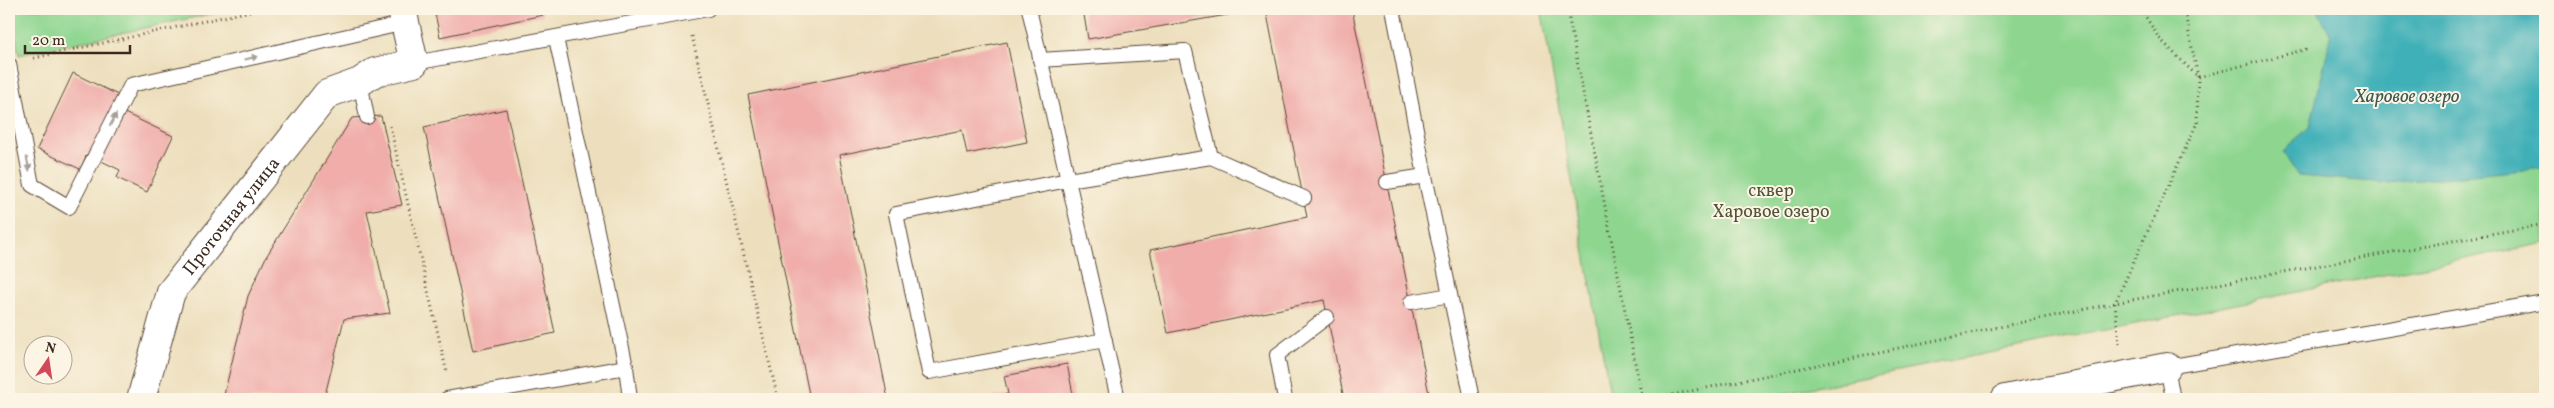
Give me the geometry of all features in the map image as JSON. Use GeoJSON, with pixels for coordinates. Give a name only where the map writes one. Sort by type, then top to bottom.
{"type":"FeatureCollection","features":[{"type":"Feature","properties":{"kind":"street"},"geometry":{"type":"LineString","coordinates":[[404,16],[414,63]]}},
{"type":"Feature","properties":{"kind":"street","name":"Проточная улица"},"geometry":{"type":"LineString","coordinates":[[141,399],[171,292],[327,94],[367,77],[414,63]]}},
{"type":"Feature","properties":{"kind":"street"},"geometry":{"type":"LineString","coordinates":[[2005,399],[2167,367]]}},
{"type":"Feature","properties":{"kind":"lane"},"geometry":{"type":"LineString","coordinates":[[414,63],[708,9]]}},
{"type":"Feature","properties":{"kind":"lane"},"geometry":{"type":"LineString","coordinates":[[1029,9],[1118,399]]}},
{"type":"Feature","properties":{"kind":"lane"},"geometry":{"type":"LineString","coordinates":[[1393,9],[1425,176],[1472,399]]}},
{"type":"Feature","properties":{"kind":"lane"},"geometry":{"type":"LineString","coordinates":[[9,64],[32,185],[70,207],[131,85],[404,16]]}},
{"type":"Feature","properties":{"kind":"lane"},"geometry":{"type":"LineString","coordinates":[[556,38],[626,368],[630,399]]}},
{"type":"Feature","properties":{"kind":"lane"},"geometry":{"type":"LineString","coordinates":[[1040,61],[1185,51],[1211,157]]}},
{"type":"Feature","properties":{"kind":"lane"},"geometry":{"type":"LineString","coordinates":[[367,77],[367,117]]}},
{"type":"Feature","properties":{"kind":"lane"},"geometry":{"type":"LineString","coordinates":[[1105,340],[929,372],[896,214],[1068,180],[1211,157],[1304,198]]}},
{"type":"Feature","properties":{"kind":"lane"},"geometry":{"type":"LineString","coordinates":[[1387,182],[1425,176]]}},
{"type":"Feature","properties":{"kind":"lane"},"geometry":{"type":"LineString","coordinates":[[1411,302],[1450,295]]}},
{"type":"Feature","properties":{"kind":"lane"},"geometry":{"type":"LineString","coordinates":[[2173,399],[2167,367],[2545,302]]}},
{"type":"Feature","properties":{"kind":"lane"},"geometry":{"type":"LineString","coordinates":[[1285,399],[1277,355],[1327,317]]}},
{"type":"Feature","properties":{"kind":"lane"},"geometry":{"type":"LineString","coordinates":[[450,399],[626,368]]}},
{"type":"Feature","properties":{"kind":"path"},"geometry":{"type":"LineString","coordinates":[[28,59],[260,9]]}},
{"type":"Feature","properties":{"kind":"path"},"geometry":{"type":"LineString","coordinates":[[1567,9],[1642,399]]}},
{"type":"Feature","properties":{"kind":"path"},"geometry":{"type":"LineString","coordinates":[[2141,9],[2159,38],[2198,77]]}},
{"type":"Feature","properties":{"kind":"path"},"geometry":{"type":"LineString","coordinates":[[2123,375],[2115,303],[2197,123],[2198,77],[2184,9]]}},
{"type":"Feature","properties":{"kind":"path"},"geometry":{"type":"LineString","coordinates":[[687,13],[778,399]]}},
{"type":"Feature","properties":{"kind":"path"},"geometry":{"type":"LineString","coordinates":[[2198,77],[2307,49]]}},
{"type":"Feature","properties":{"kind":"path"},"geometry":{"type":"LineString","coordinates":[[390,124],[450,399]]}},
{"type":"Feature","properties":{"kind":"path"},"geometry":{"type":"LineString","coordinates":[[1653,399],[2115,303],[2545,224]]}},
{"type":"Feature","properties":{"kind":"green space"},"geometry":{"type":"Polygon","coordinates":[[[9,9],[234,9],[19,55],[9,9]]]}},
{"type":"Feature","properties":{"kind":"green space","name":"сквер Харовое озеро"},"geometry":{"type":"Polygon","coordinates":[[[1541,9],[2545,9],[2545,243],[1756,399],[1611,399],[1541,9]]]}},
{"type":"Feature","properties":{"kind":"water","name":"Харовое озеро"},"geometry":{"type":"Polygon","coordinates":[[[2317,9],[2545,9],[2545,168],[2388,183],[2298,176],[2283,152],[2310,126],[2331,36],[2317,9]]]}},
{"type":"Feature","properties":{"kind":"building"},"geometry":{"type":"Polygon","coordinates":[[[434,9],[541,9],[543,15],[440,37],[434,9]]]}},
{"type":"Feature","properties":{"kind":"building"},"geometry":{"type":"Polygon","coordinates":[[[1083,9],[1255,9],[1256,10],[1088,39],[1083,9]]]}},
{"type":"Feature","properties":{"kind":"building"},"geometry":{"type":"Polygon","coordinates":[[[1266,9],[1352,9],[1430,399],[1344,399],[1324,300],[1168,333],[1150,250],[1307,217],[1266,9]]]}},
{"type":"Feature","properties":{"kind":"building"},"geometry":{"type":"Polygon","coordinates":[[[1007,42],[1027,142],[967,154],[962,130],[839,155],[888,399],[810,399],[748,95],[1007,42]]]}},
{"type":"Feature","properties":{"kind":"building"},"geometry":{"type":"Polygon","coordinates":[[[73,73],[118,95],[112,107],[173,136],[147,192],[117,178],[120,170],[87,154],[80,169],[37,149],[73,73]]]}},
{"type":"Feature","properties":{"kind":"building"},"geometry":{"type":"Polygon","coordinates":[[[506,109],[555,333],[473,351],[424,127],[506,109]]]}},
{"type":"Feature","properties":{"kind":"building"},"geometry":{"type":"Polygon","coordinates":[[[381,116],[402,205],[367,211],[390,313],[344,319],[324,399],[223,399],[248,296],[266,257],[352,118],[381,116]]]}},
{"type":"Feature","properties":{"kind":"building"},"geometry":{"type":"Polygon","coordinates":[[[1067,364],[1074,399],[987,399],[1008,394],[1004,376],[1067,364]]]}}]}
